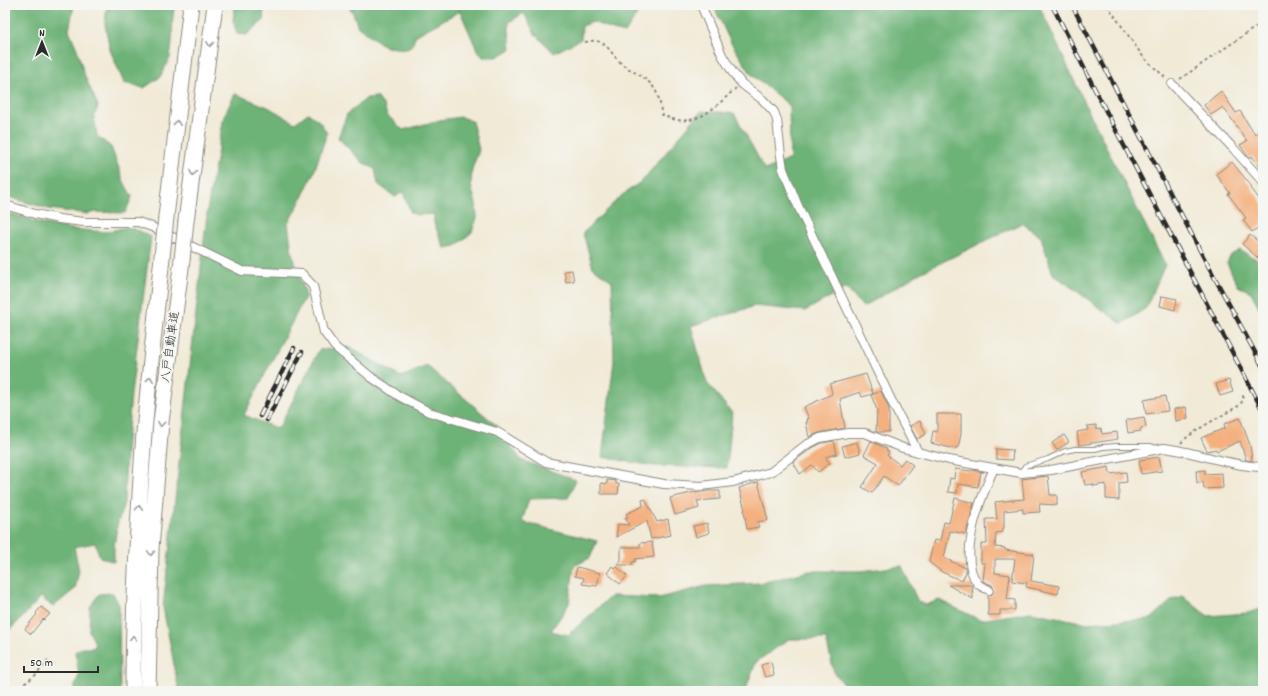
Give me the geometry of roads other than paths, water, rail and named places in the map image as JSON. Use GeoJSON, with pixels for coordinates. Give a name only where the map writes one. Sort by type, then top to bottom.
{"type":"FeatureCollection","features":[{"type":"Feature","properties":{"kind":"highway","name":"八戸自動車道"},"geometry":{"type":"LineString","coordinates":[[133,691],[133,621],[144,432],[166,217],[192,5]]}},
{"type":"Feature","properties":{"kind":"highway","name":"八戸自動車道"},"geometry":{"type":"LineString","coordinates":[[148,691],[151,550],[160,430],[215,5]]}},
{"type":"Feature","properties":{"kind":"street"},"geometry":{"type":"LineString","coordinates":[[701,5],[722,55],[733,73],[742,84],[763,100],[774,112],[777,120],[783,169],[798,206],[894,406],[918,452]]}},
{"type":"Feature","properties":{"kind":"street"},"geometry":{"type":"LineString","coordinates":[[1172,84],[1263,182]]}},
{"type":"Feature","properties":{"kind":"street"},"geometry":{"type":"LineString","coordinates":[[5,205],[35,214],[84,222],[138,222],[152,227],[242,271],[302,274],[313,286],[324,332],[335,347],[371,377],[399,396],[429,412],[497,432],[546,462],[664,484],[701,486],[733,482],[771,472],[806,445],[820,438],[848,433],[865,433],[903,448],[949,460],[1021,473],[1051,470],[1164,448],[1247,466],[1263,467]]}},
{"type":"Feature","properties":{"kind":"street"},"geometry":{"type":"LineString","coordinates":[[989,590],[979,585],[973,575],[970,564],[970,551],[978,508],[994,468]]}},
{"type":"Feature","properties":{"kind":"lane"},"geometry":{"type":"LineString","coordinates":[[1021,473],[1025,466],[1048,460],[1065,451],[1075,449],[1095,450],[1103,446],[1151,446],[1157,449]]}},
{"type":"Feature","properties":{"kind":"railway"},"geometry":{"type":"LineString","coordinates":[[1052,5],[1263,411]]}},
{"type":"Feature","properties":{"kind":"railway"},"geometry":{"type":"LineString","coordinates":[[1072,5],[1204,258],[1263,367]]}},
{"type":"Feature","properties":{"kind":"railway"},"geometry":{"type":"LineString","coordinates":[[260,416],[294,348]]}},
{"type":"Feature","properties":{"kind":"railway"},"geometry":{"type":"LineString","coordinates":[[267,420],[302,352]]}}]}
